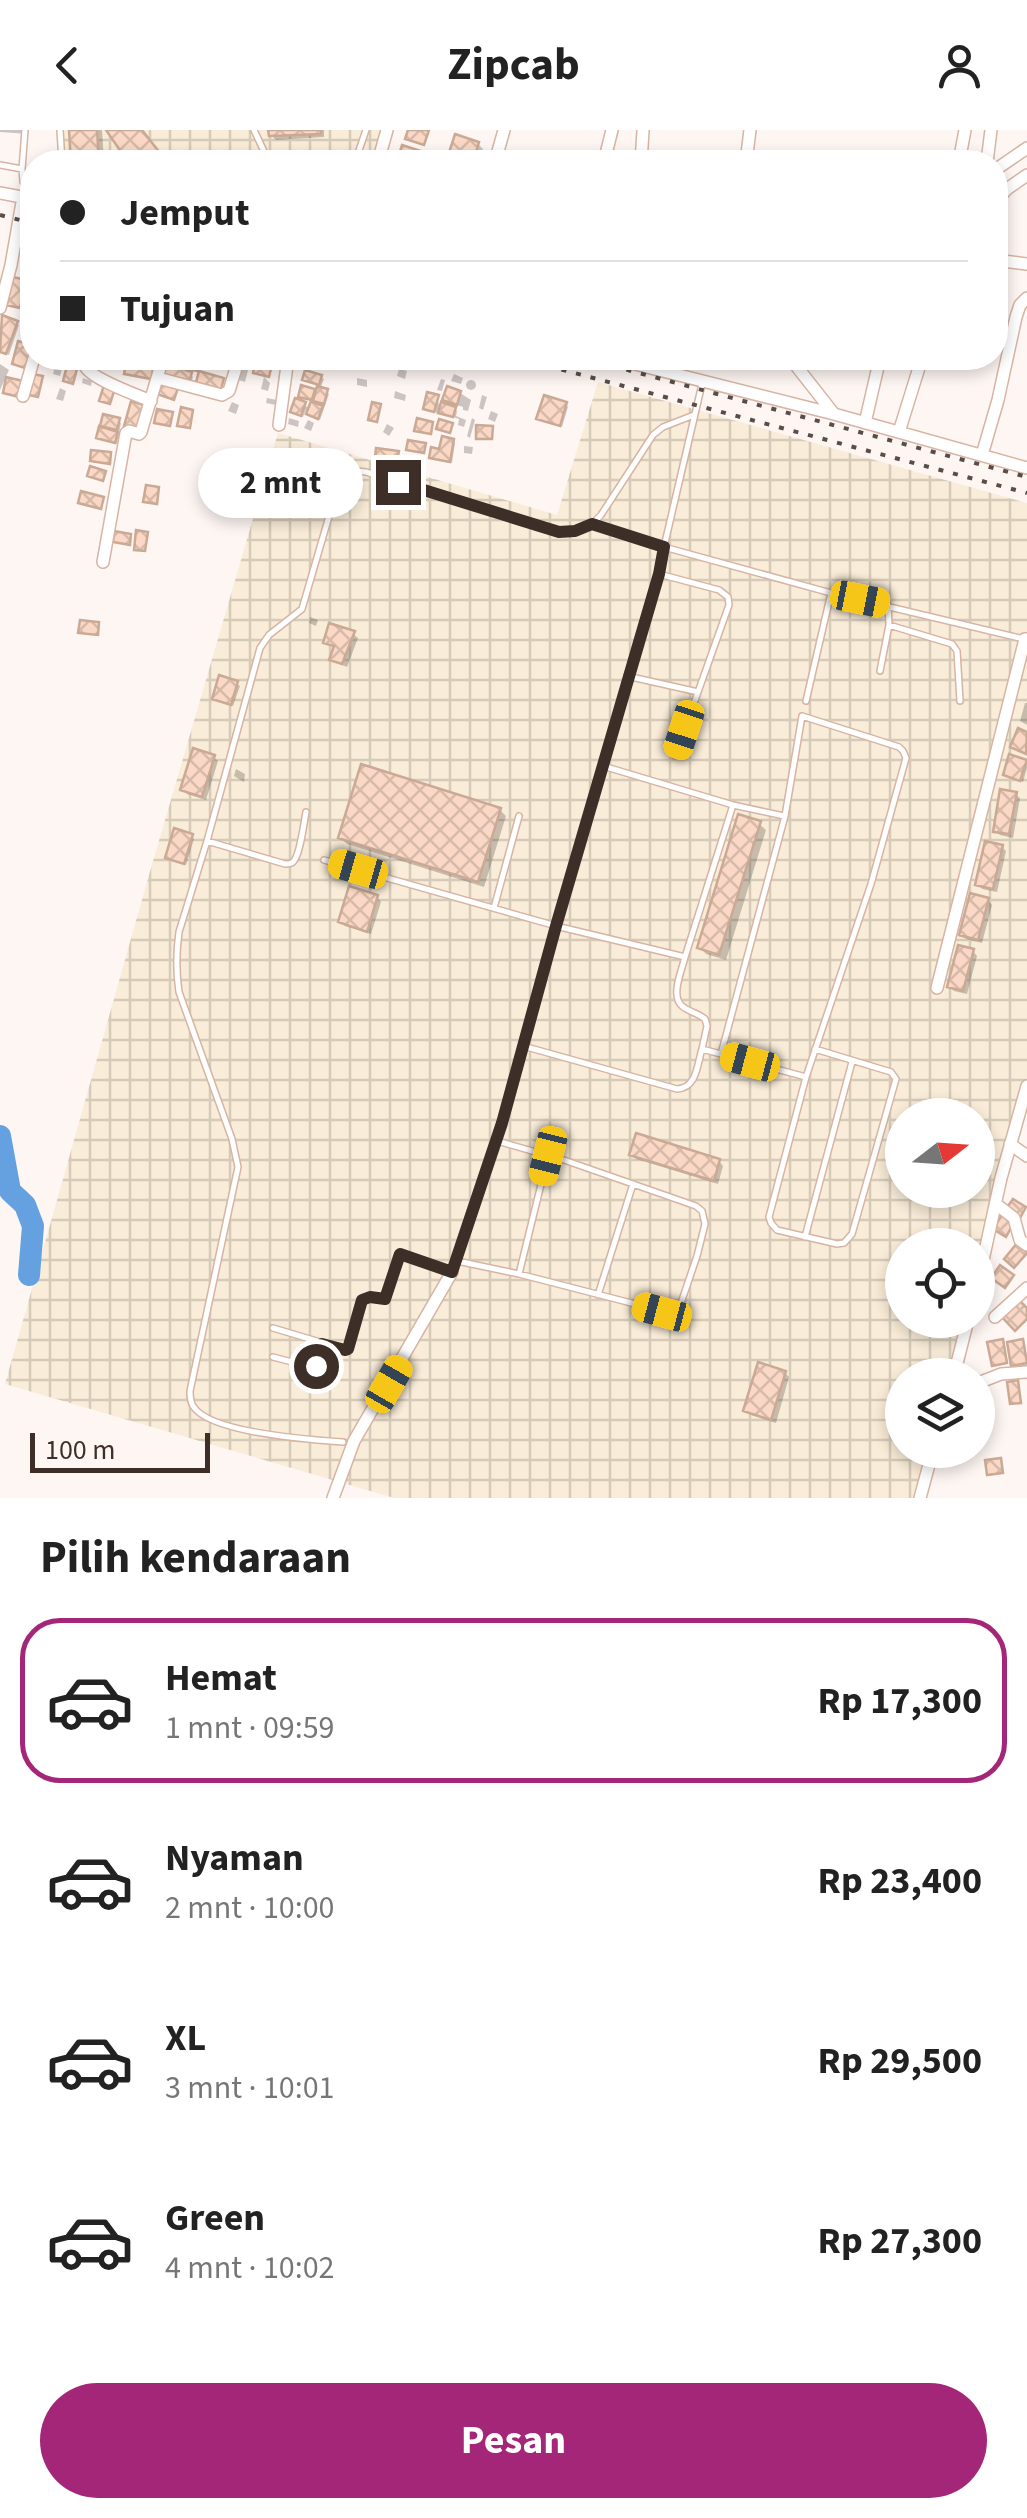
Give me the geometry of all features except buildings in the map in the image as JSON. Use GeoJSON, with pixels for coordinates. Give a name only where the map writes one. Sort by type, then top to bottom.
{"type":"FeatureCollection","features":[{"type":"Feature","properties":{"kind":"street"},"geometry":{"type":"LineString","coordinates":[[0,308],[5,274],[20,225]]}},
{"type":"Feature","properties":{"kind":"street"},"geometry":{"type":"LineString","coordinates":[[1008,353],[1016,316],[1027,298]]}},
{"type":"Feature","properties":{"kind":"street"},"geometry":{"type":"LineString","coordinates":[[23,396],[31,370]]}},
{"type":"Feature","properties":{"kind":"street"},"geometry":{"type":"LineString","coordinates":[[89,370],[151,401]]}},
{"type":"Feature","properties":{"kind":"street"},"geometry":{"type":"LineString","coordinates":[[103,562],[126,434],[141,432],[160,370]]}},
{"type":"Feature","properties":{"kind":"street"},"geometry":{"type":"LineString","coordinates":[[158,378],[222,396],[229,391],[235,370]]}},
{"type":"Feature","properties":{"kind":"street"},"geometry":{"type":"LineString","coordinates":[[279,425],[286,370]]}},
{"type":"Feature","properties":{"kind":"street"},"geometry":{"type":"LineString","coordinates":[[659,370],[1027,468]]}},
{"type":"Feature","properties":{"kind":"street"},"geometry":{"type":"LineString","coordinates":[[799,370],[834,414]]}},
{"type":"Feature","properties":{"kind":"street"},"geometry":{"type":"LineString","coordinates":[[866,423],[877,370]]}},
{"type":"Feature","properties":{"kind":"street"},"geometry":{"type":"LineString","coordinates":[[900,432],[918,370]]}},
{"type":"Feature","properties":{"kind":"street"},"geometry":{"type":"LineString","coordinates":[[982,455],[1004,370]]}},
{"type":"Feature","properties":{"kind":"street"},"geometry":{"type":"LineString","coordinates":[[938,988],[1026,639]]}},
{"type":"Feature","properties":{"kind":"street"},"geometry":{"type":"LineString","coordinates":[[991,1228],[1027,1086]]}},
{"type":"Feature","properties":{"kind":"street"},"geometry":{"type":"LineString","coordinates":[[1010,1144],[1027,1156]]}},
{"type":"Feature","properties":{"kind":"street"},"geometry":{"type":"LineString","coordinates":[[996,1204],[1014,1218],[1020,1240],[1027,1245]]}},
{"type":"Feature","properties":{"kind":"street"},"geometry":{"type":"LineString","coordinates":[[333,1498],[354,1440],[455,1266]]}},
{"type":"Feature","properties":{"kind":"street"},"geometry":{"type":"LineString","coordinates":[[995,1317],[1027,1288]]}},
{"type":"Feature","properties":{"kind":"street"},"geometry":{"type":"LineString","coordinates":[[995,1376],[1027,1372]]}},
{"type":"Feature","properties":{"kind":"street"},"geometry":{"type":"LineString","coordinates":[[920,1498],[928,1468]]}},
{"type":"Feature","properties":{"kind":"lane"},"geometry":{"type":"LineString","coordinates":[[455,1266],[496,1141],[659,574],[702,381]]}},
{"type":"Feature","properties":{"kind":"lane"},"geometry":{"type":"LineString","coordinates":[[343,1442],[246,1431],[203,1416],[190,1400],[238,1167],[179,992],[179,932],[260,648],[264,640],[302,609],[341,475],[346,470],[366,472],[559,532],[575,531],[592,524],[652,435],[694,416]]}},
{"type":"Feature","properties":{"kind":"lane"},"geometry":{"type":"LineString","coordinates":[[592,524],[832,593],[1026,639]]}},
{"type":"Feature","properties":{"kind":"lane"},"geometry":{"type":"LineString","coordinates":[[659,574],[718,590],[728,597],[729,604],[675,756]]}},
{"type":"Feature","properties":{"kind":"lane"},"geometry":{"type":"LineString","coordinates":[[806,701],[832,593]]}},
{"type":"Feature","properties":{"kind":"lane"},"geometry":{"type":"LineString","coordinates":[[880,671],[889,624],[888,605]]}},
{"type":"Feature","properties":{"kind":"lane"},"geometry":{"type":"LineString","coordinates":[[889,624],[952,644],[957,651],[960,700]]}},
{"type":"Feature","properties":{"kind":"lane"},"geometry":{"type":"LineString","coordinates":[[627,676],[698,692]]}},
{"type":"Feature","properties":{"kind":"lane"},"geometry":{"type":"LineString","coordinates":[[721,1054],[785,816],[802,716],[900,748],[906,758],[872,884],[815,1049],[806,1076],[770,1217],[770,1224],[777,1230],[837,1244],[844,1243],[852,1234],[896,1079],[891,1072],[815,1049]]}},
{"type":"Feature","properties":{"kind":"lane"},"geometry":{"type":"LineString","coordinates":[[603,766],[733,806],[785,816]]}},
{"type":"Feature","properties":{"kind":"lane"},"geometry":{"type":"LineString","coordinates":[[523,1046],[677,1089],[692,1082],[707,1026],[700,1014],[681,1005],[677,993],[733,806]]}},
{"type":"Feature","properties":{"kind":"lane"},"geometry":{"type":"LineString","coordinates":[[208,841],[291,864],[298,853],[306,812]]}},
{"type":"Feature","properties":{"kind":"lane"},"geometry":{"type":"LineString","coordinates":[[494,908],[520,816]]}},
{"type":"Feature","properties":{"kind":"lane"},"geometry":{"type":"LineString","coordinates":[[324,860],[556,926],[685,957]]}},
{"type":"Feature","properties":{"kind":"lane"},"geometry":{"type":"LineString","coordinates":[[702,1049],[806,1076]]}},
{"type":"Feature","properties":{"kind":"lane"},"geometry":{"type":"LineString","coordinates":[[805,1237],[852,1062]]}},
{"type":"Feature","properties":{"kind":"lane"},"geometry":{"type":"LineString","coordinates":[[273,1328],[348,1349],[362,1300],[385,1299],[400,1254],[519,1274],[670,1314],[676,1311],[706,1224],[702,1211],[633,1184],[496,1141]]}},
{"type":"Feature","properties":{"kind":"lane"},"geometry":{"type":"LineString","coordinates":[[519,1274],[548,1156]]}},
{"type":"Feature","properties":{"kind":"lane"},"geometry":{"type":"LineString","coordinates":[[598,1295],[633,1184]]}},
{"type":"Feature","properties":{"kind":"lane"},"geometry":{"type":"LineString","coordinates":[[273,1357],[315,1368],[322,1344]]}},
{"type":"Feature","properties":{"kind":"shaded area"},"geometry":{"type":"Polygon","coordinates":[[[58,130],[381,130],[375,150],[59,150],[58,130]]]}},
{"type":"Feature","properties":{"kind":"shaded area"},"geometry":{"type":"Polygon","coordinates":[[[598,382],[1027,503],[1027,1093],[991,1228],[885,1228],[885,1338],[961,1338],[956,1358],[885,1358],[885,1468],[927,1468],[919,1498],[394,1498],[5,1384],[278,433],[557,515],[598,382]]]}},
{"type":"Feature","properties":{"kind":"waterway"},"geometry":{"type":"LineString","coordinates":[[0,1136],[10,1191],[25,1205],[33,1226],[29,1275]]}},
{"type":"Feature","properties":{"kind":"railway"},"geometry":{"type":"LineString","coordinates":[[0,215],[20,220]]}},
{"type":"Feature","properties":{"kind":"railway"},"geometry":{"type":"LineString","coordinates":[[563,370],[1027,493]]}},
{"type":"Feature","properties":{"kind":"railway"},"geometry":{"type":"LineString","coordinates":[[628,370],[1027,477]]}},
{"type":"Feature","properties":{"kind":"route"},"geometry":{"type":"LineString","coordinates":[[316,1366],[322,1344],[348,1349],[362,1300],[385,1299],[400,1254],[452,1272],[457,1261],[502,1123],[664,547],[592,524],[559,532],[398,482]]}}]}
